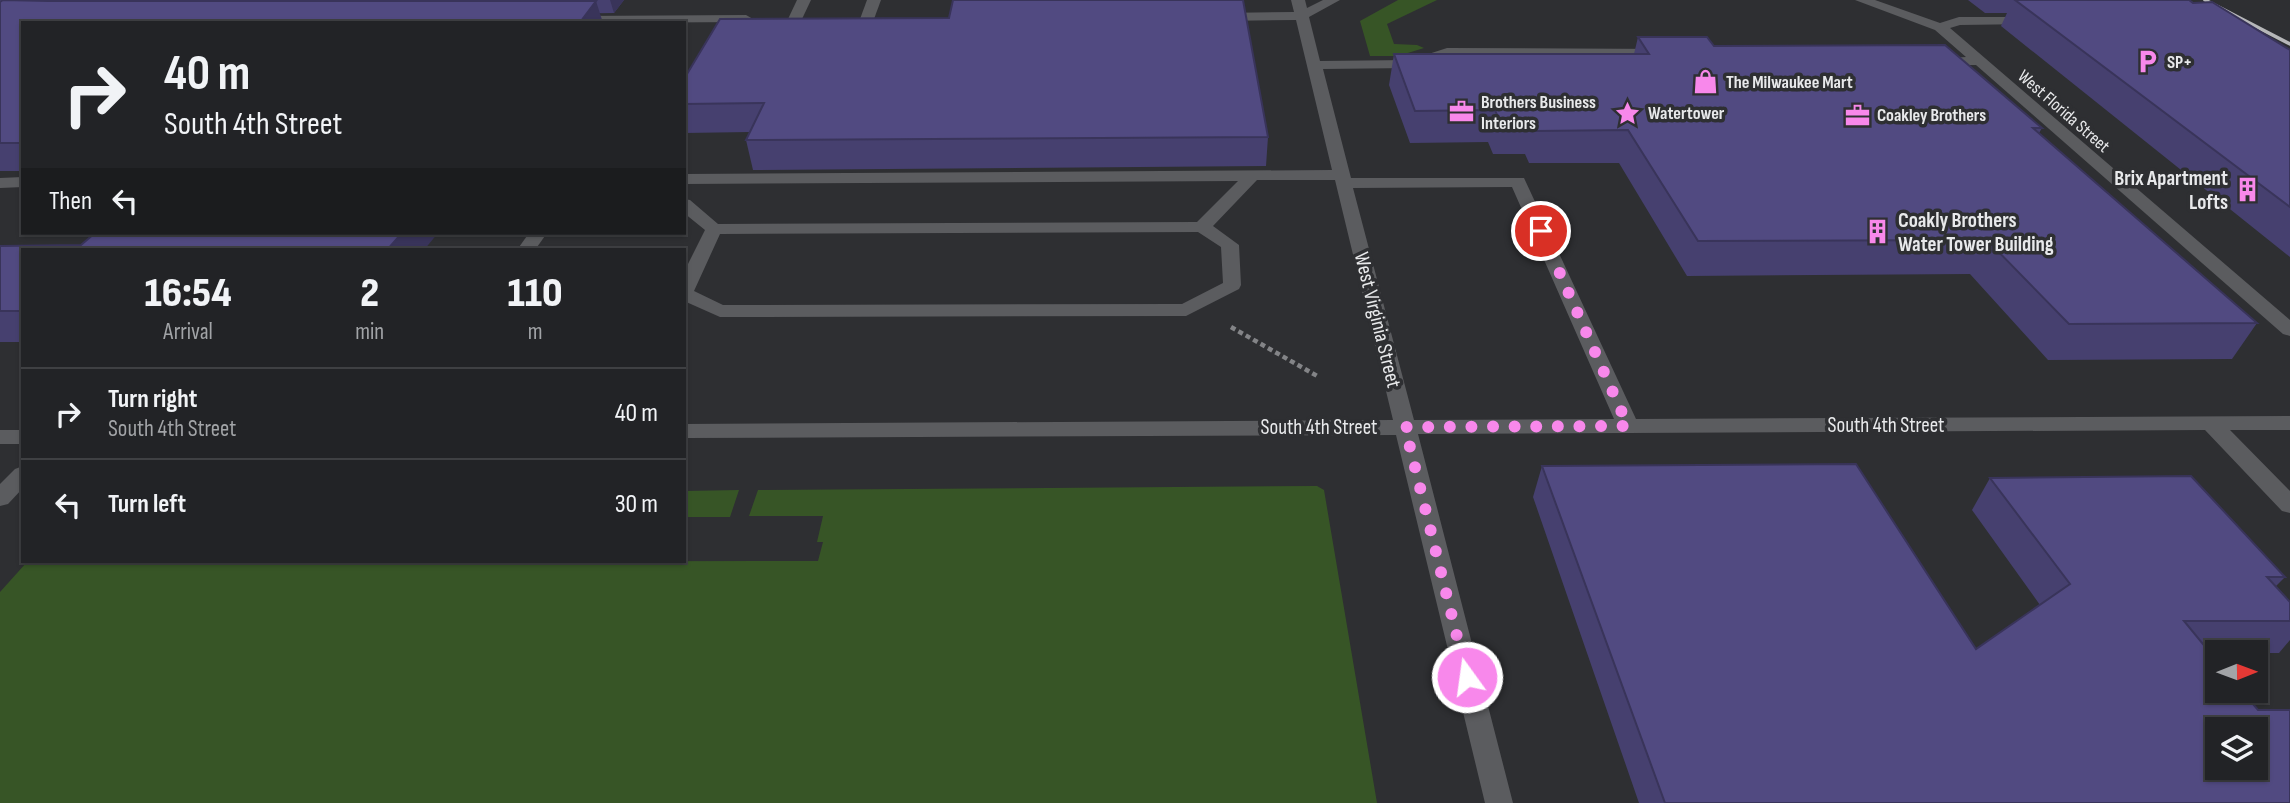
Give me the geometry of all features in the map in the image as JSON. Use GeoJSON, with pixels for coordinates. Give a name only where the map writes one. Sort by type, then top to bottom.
{"type":"FeatureCollection","features":[{"type":"Feature","properties":{"kind":"street"},"geometry":{"type":"LineString","coordinates":[[677,21],[691,0]]}},
{"type":"Feature","properties":{"kind":"street"},"geometry":{"type":"LineString","coordinates":[[795,19],[804,0]]}},
{"type":"Feature","properties":{"kind":"street"},"geometry":{"type":"LineString","coordinates":[[868,18],[874,0]]}},
{"type":"Feature","properties":{"kind":"street","name":"West Virginia Street"},"geometry":{"type":"LineString","coordinates":[[1298,0],[1499,803]]}},
{"type":"Feature","properties":{"kind":"street"},"geometry":{"type":"LineString","coordinates":[[1202,17],[1301,16],[1333,0]]}},
{"type":"Feature","properties":{"kind":"street","name":"West Florida Street"},"geometry":{"type":"LineString","coordinates":[[1862,0],[1940,27],[2290,330]]}},
{"type":"Feature","properties":{"kind":"street"},"geometry":{"type":"LineString","coordinates":[[568,20],[761,19]]}},
{"type":"Feature","properties":{"kind":"street"},"geometry":{"type":"LineString","coordinates":[[1940,27],[1959,21],[2048,20]]}},
{"type":"Feature","properties":{"kind":"street"},"geometry":{"type":"LineString","coordinates":[[1313,65],[1411,65],[1447,52],[1683,51]]}},
{"type":"Feature","properties":{"kind":"street"},"geometry":{"type":"LineString","coordinates":[[1925,63],[1977,61]]}},
{"type":"Feature","properties":{"kind":"street"},"geometry":{"type":"LineString","coordinates":[[1202,227],[1252,176]]}},
{"type":"Feature","properties":{"kind":"street"},"geometry":{"type":"LineString","coordinates":[[686,179],[1252,176],[1518,182],[1628,426]]}},
{"type":"Feature","properties":{"kind":"street"},"geometry":{"type":"LineString","coordinates":[[0,183],[21,182]]}},
{"type":"Feature","properties":{"kind":"street"},"geometry":{"type":"LineString","coordinates":[[686,206],[714,229],[1202,227],[1230,245],[1232,285],[1186,310],[720,311],[686,294]]}},
{"type":"Feature","properties":{"kind":"street"},"geometry":{"type":"LineString","coordinates":[[686,289],[714,229]]}},
{"type":"Feature","properties":{"kind":"street"},"geometry":{"type":"LineString","coordinates":[[2211,424],[2290,505]]}},
{"type":"Feature","properties":{"kind":"street","name":"South 4th Street"},"geometry":{"type":"LineString","coordinates":[[686,431],[2290,424]]}},
{"type":"Feature","properties":{"kind":"street"},"geometry":{"type":"LineString","coordinates":[[0,437],[21,437]]}},
{"type":"Feature","properties":{"kind":"street"},"geometry":{"type":"LineString","coordinates":[[0,498],[21,476]]}},
{"type":"Feature","properties":{"kind":"path"},"geometry":{"type":"LineString","coordinates":[[1268,349],[1319,377]]}},
{"type":"Feature","properties":{"kind":"green space"},"geometry":{"type":"Polygon","coordinates":[[[1398,0],[1437,0],[1387,24],[1394,44],[1424,48],[1398,56],[1370,56],[1360,21],[1398,0]]]}},
{"type":"Feature","properties":{"kind":"green space"},"geometry":{"type":"Polygon","coordinates":[[[1317,486],[1324,490],[1377,803],[0,803],[0,592],[26,563],[818,561],[823,542],[817,542],[823,516],[749,516],[758,490],[1317,486]]]}},
{"type":"Feature","properties":{"kind":"green space"},"geometry":{"type":"Polygon","coordinates":[[[739,490],[730,517],[686,517],[686,491],[739,490]]]}},
{"type":"Feature","properties":{"kind":"building"},"geometry":{"type":"Polygon","coordinates":[[[953,0],[1243,0],[1268,137],[746,140],[764,103],[686,104],[686,76],[720,19],[949,18],[953,0]]]}},
{"type":"Feature","properties":{"kind":"building"},"geometry":{"type":"Polygon","coordinates":[[[2015,0],[2212,2],[2290,50],[2290,207],[2015,0]]]}},
{"type":"Feature","properties":{"kind":"building"},"geometry":{"type":"Polygon","coordinates":[[[596,1],[581,21],[21,21],[21,143],[0,143],[0,2],[596,1]]]}},
{"type":"Feature","properties":{"kind":"building","name":"Coakly Brothers Water Tower Building"},"geometry":{"type":"Polygon","coordinates":[[[1638,37],[1707,37],[1714,46],[1945,45],[2042,128],[2033,128],[2257,323],[2069,324],[1987,240],[1698,241],[1628,130],[1536,131],[1532,122],[1500,122],[1495,110],[1415,111],[1394,54],[1649,54],[1638,37]]]}},
{"type":"Feature","properties":{"kind":"building"},"geometry":{"type":"Polygon","coordinates":[[[93,235],[400,235],[389,248],[21,248],[21,311],[0,311],[0,246],[81,245],[93,235]]]}},
{"type":"Feature","properties":{"kind":"building"},"geometry":{"type":"Polygon","coordinates":[[[1856,464],[1976,649],[2070,584],[1990,478],[2191,476],[2285,577],[2267,577],[2290,602],[2290,621],[2184,621],[2205,646],[2205,704],[2253,704],[2258,710],[2290,710],[2290,803],[1665,803],[1542,466],[1856,464]]]}},
{"type":"Feature","properties":{"kind":"railway"},"geometry":{"type":"LineString","coordinates":[[2205,0],[2290,44]]}},
{"type":"Feature","properties":{"kind":"place","name":"SP+"},"geometry":{"type":"Point","coordinates":[2147,62]}},
{"type":"Feature","properties":{"kind":"place","name":"The Milwaukee Mart"},"geometry":{"type":"Point","coordinates":[1706,82]}},
{"type":"Feature","properties":{"kind":"place","name":"Brothers Business Interiors"},"geometry":{"type":"Point","coordinates":[1461,112]}},
{"type":"Feature","properties":{"kind":"place","name":"Watertower"},"geometry":{"type":"Point","coordinates":[1628,113]}},
{"type":"Feature","properties":{"kind":"place","name":"Coakley Brothers"},"geometry":{"type":"Point","coordinates":[1857,115]}},
{"type":"Feature","properties":{"kind":"place","name":"Brix Apartment Lofts"},"geometry":{"type":"Point","coordinates":[2248,190]}},
{"type":"Feature","properties":{"kind":"place","name":"Coakly Brothers Water Tower Building"},"geometry":{"type":"Point","coordinates":[1878,232]}},
{"type":"Feature","properties":{"kind":"route"},"geometry":{"type":"LineString","coordinates":[[1467,677],[1405,427],[1628,426],[1541,231]]}}]}
